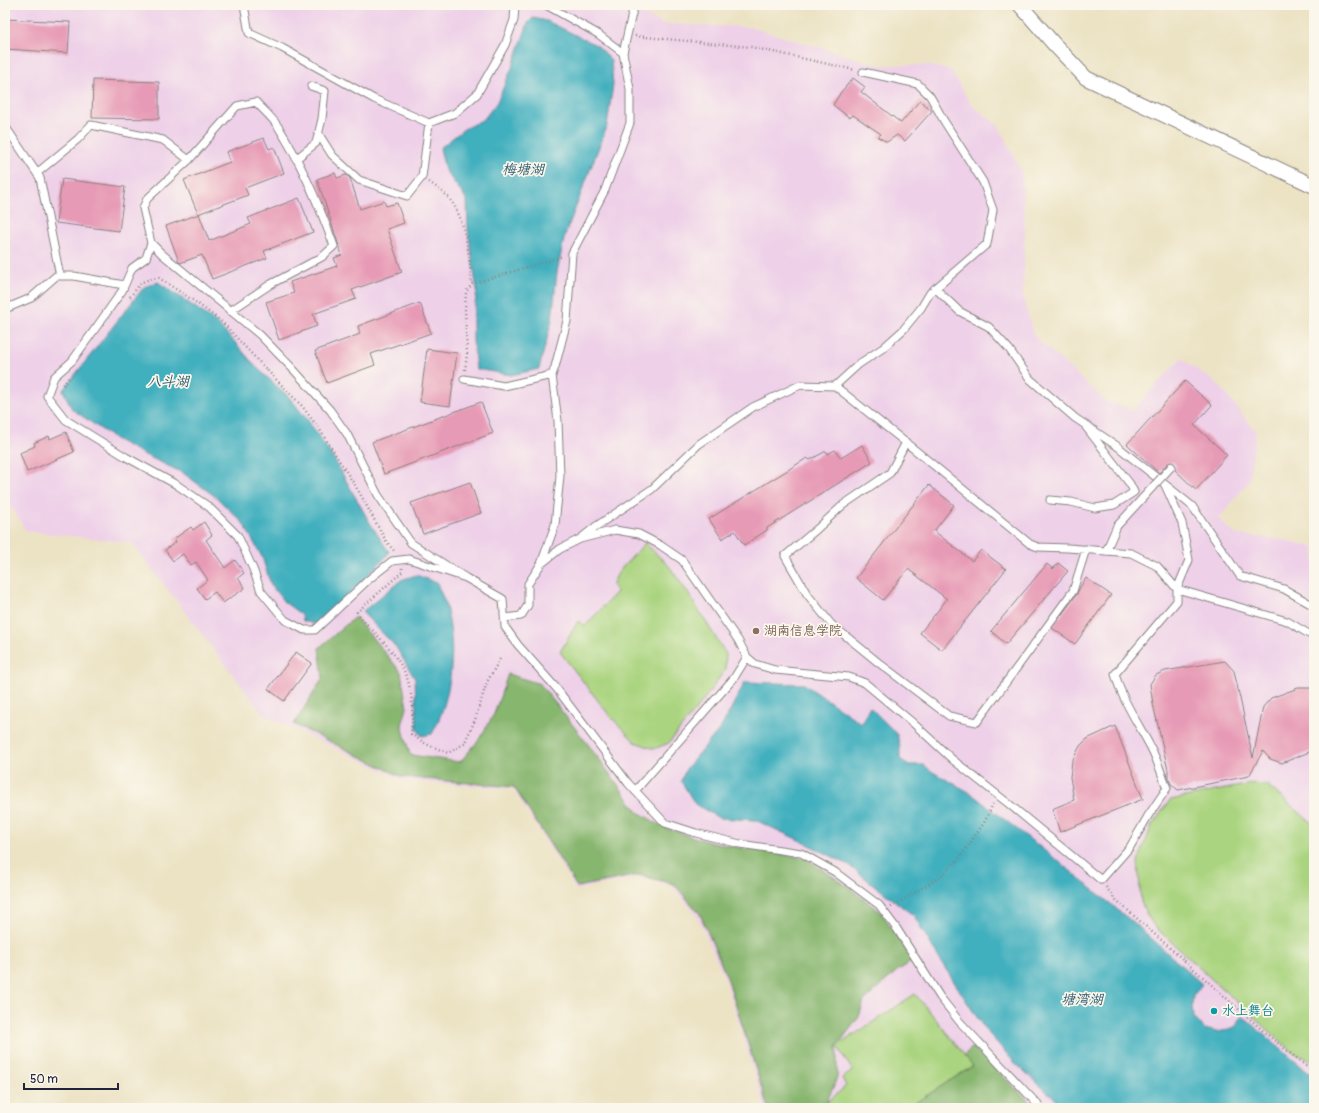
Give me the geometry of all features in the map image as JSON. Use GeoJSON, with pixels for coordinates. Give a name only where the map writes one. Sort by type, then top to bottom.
{"type":"FeatureCollection","features":[{"type":"Feature","properties":{"kind":"street"},"geometry":{"type":"LineString","coordinates":[[1020,5],[1086,78],[1314,186]]}},
{"type":"Feature","properties":{"kind":"lane"},"geometry":{"type":"LineString","coordinates":[[244,5],[249,33],[282,48],[374,99],[429,123],[455,113],[478,94],[505,45],[514,20],[515,5]]}},
{"type":"Feature","properties":{"kind":"lane"},"geometry":{"type":"LineString","coordinates":[[546,5],[598,34],[623,53]]}},
{"type":"Feature","properties":{"kind":"lane"},"geometry":{"type":"LineString","coordinates":[[505,618],[521,616],[528,605],[528,584],[541,564],[555,525],[560,476],[558,421],[552,376],[556,367],[567,321],[572,253],[606,190],[630,123],[630,89],[623,53],[634,5]]}},
{"type":"Feature","properties":{"kind":"lane"},"geometry":{"type":"LineString","coordinates":[[835,386],[858,364],[883,348],[903,330],[921,308],[930,293],[987,244],[993,210],[983,182],[930,96],[918,84],[863,72]]}},
{"type":"Feature","properties":{"kind":"lane"},"geometry":{"type":"LineString","coordinates":[[296,159],[316,143],[322,119],[325,91],[311,86]]}},
{"type":"Feature","properties":{"kind":"lane"},"geometry":{"type":"LineString","coordinates":[[230,310],[271,284],[322,257],[334,246],[311,186],[278,126],[256,102],[237,106],[189,160],[147,199],[143,208],[151,243],[146,258],[132,268],[122,291],[72,361],[54,377],[47,396],[66,420],[126,457],[177,485],[209,507],[238,536],[254,569],[262,591],[285,620],[304,630],[315,630],[368,580],[392,561],[409,559],[466,578]]}},
{"type":"Feature","properties":{"kind":"lane"},"geometry":{"type":"LineString","coordinates":[[318,133],[332,155],[359,180],[407,196],[422,177],[429,123]]}},
{"type":"Feature","properties":{"kind":"lane"},"geometry":{"type":"LineString","coordinates":[[37,174],[78,139],[91,125],[163,140],[189,160]]}},
{"type":"Feature","properties":{"kind":"lane"},"geometry":{"type":"LineString","coordinates":[[5,126],[40,178],[60,276]]}},
{"type":"Feature","properties":{"kind":"lane"},"geometry":{"type":"LineString","coordinates":[[151,243],[260,335],[330,410],[347,434],[378,495],[411,543],[466,578],[503,599],[505,626],[518,646],[557,689],[600,748],[635,791],[665,823],[696,833],[740,844],[801,853],[835,872],[879,905],[897,929],[940,997],[960,1022],[1041,1108]]}},
{"type":"Feature","properties":{"kind":"lane"},"geometry":{"type":"LineString","coordinates":[[5,309],[31,298],[56,276],[74,276],[124,285]]}},
{"type":"Feature","properties":{"kind":"lane"},"geometry":{"type":"LineString","coordinates":[[935,288],[960,311],[989,327],[1009,349],[1030,379],[1082,422],[1117,446],[1192,506],[1240,576],[1284,589],[1314,606]]}},
{"type":"Feature","properties":{"kind":"lane"},"geometry":{"type":"LineString","coordinates":[[464,379],[504,386],[552,376]]}},
{"type":"Feature","properties":{"kind":"lane"},"geometry":{"type":"LineString","coordinates":[[541,564],[560,549],[580,539],[595,527],[652,489],[699,444],[753,407],[800,385],[835,386],[1030,544],[1038,548],[1086,549],[1131,553],[1157,566],[1177,589],[1287,621],[1314,637]]}},
{"type":"Feature","properties":{"kind":"lane"},"geometry":{"type":"LineString","coordinates":[[1050,500],[1071,502],[1095,508],[1114,505],[1134,492],[1130,484],[1082,422]]}},
{"type":"Feature","properties":{"kind":"lane"},"geometry":{"type":"LineString","coordinates":[[906,442],[890,473],[843,505],[785,556],[807,594],[831,624],[879,663],[949,716],[977,722],[1073,591],[1086,549]]}},
{"type":"Feature","properties":{"kind":"lane"},"geometry":{"type":"LineString","coordinates":[[1106,551],[1117,526],[1171,467]]}},
{"type":"Feature","properties":{"kind":"lane"},"geometry":{"type":"LineString","coordinates":[[580,539],[615,530],[639,534],[660,545],[682,560],[738,640],[747,657],[755,664],[775,670],[849,677],[865,683],[913,723],[953,760],[999,796],[1100,880],[1130,847],[1148,816],[1167,788],[1152,750],[1135,722],[1119,687],[1115,674],[1177,601],[1177,589],[1189,560],[1182,523],[1164,484]]}},
{"type":"Feature","properties":{"kind":"lane"},"geometry":{"type":"LineString","coordinates":[[635,791],[734,678],[747,657]]}},
{"type":"Feature","properties":{"kind":"path"},"geometry":{"type":"LineString","coordinates":[[627,35],[751,47],[863,72]]}},
{"type":"Feature","properties":{"kind":"path"},"geometry":{"type":"LineString","coordinates":[[422,177],[442,191],[454,205],[463,228],[472,284]]}},
{"type":"Feature","properties":{"kind":"path"},"geometry":{"type":"LineString","coordinates":[[464,379],[467,354],[465,309],[466,292],[472,284],[572,253]]}},
{"type":"Feature","properties":{"kind":"path"},"geometry":{"type":"LineString","coordinates":[[127,302],[140,285],[146,280],[159,278],[194,301],[222,322],[307,412],[320,430],[359,492],[386,541],[402,560],[402,572],[357,612],[400,662],[408,679],[413,721],[411,734],[426,744],[448,752],[464,744],[475,720],[487,682],[500,658]]}},
{"type":"Feature","properties":{"kind":"path"},"geometry":{"type":"LineString","coordinates":[[63,385],[73,373]]}},
{"type":"Feature","properties":{"kind":"path"},"geometry":{"type":"LineString","coordinates":[[884,911],[940,877],[958,860],[984,823],[991,807],[999,796]]}},
{"type":"Feature","properties":{"kind":"path"},"geometry":{"type":"LineString","coordinates":[[1100,880],[1114,898],[1270,1037],[1310,1069],[1314,1069]]}},
{"type":"Feature","properties":{"kind":"shaded area","name":"湖南信息学院"},"geometry":{"type":"Polygon","coordinates":[[[5,5],[624,5],[663,24],[750,27],[879,65],[925,65],[951,70],[970,103],[999,126],[1022,173],[1025,230],[1023,296],[1034,336],[1107,402],[1133,410],[1181,358],[1219,385],[1256,432],[1249,481],[1219,519],[1235,534],[1284,540],[1314,547],[1314,1108],[789,1108],[788,1106],[779,1108],[765,1108],[726,982],[697,916],[672,886],[639,877],[576,890],[513,789],[405,781],[264,715],[132,543],[26,531],[5,497],[5,5]]]}},
{"type":"Feature","properties":{"kind":"green space"},"geometry":{"type":"Polygon","coordinates":[[[645,543],[669,566],[686,590],[726,654],[725,670],[705,698],[669,743],[654,749],[635,742],[610,716],[560,652],[578,621],[585,626],[617,592],[612,585],[619,571],[645,543]]]}},
{"type":"Feature","properties":{"kind":"green space"},"geometry":{"type":"Polygon","coordinates":[[[355,617],[401,672],[407,708],[402,725],[410,755],[460,762],[478,741],[494,714],[508,674],[540,684],[587,743],[638,812],[665,828],[712,843],[805,858],[843,883],[882,913],[913,961],[897,971],[864,1001],[859,1017],[837,1046],[837,1078],[826,1104],[828,1108],[791,1108],[789,1104],[768,1108],[728,980],[700,914],[674,884],[639,875],[577,887],[514,787],[402,777],[294,724],[323,678],[319,648],[355,617]]]}},
{"type":"Feature","properties":{"kind":"green space"},"geometry":{"type":"Polygon","coordinates":[[[1251,784],[1267,785],[1314,825],[1314,1061],[1294,1053],[1218,985],[1154,926],[1141,902],[1138,861],[1152,825],[1170,800],[1251,784]]]}},
{"type":"Feature","properties":{"kind":"green space"},"geometry":{"type":"Polygon","coordinates":[[[915,994],[973,1066],[907,1108],[828,1108],[825,1104],[846,1086],[842,1078],[853,1071],[837,1046],[915,994]]]}},
{"type":"Feature","properties":{"kind":"green space"},"geometry":{"type":"Polygon","coordinates":[[[973,1047],[1036,1108],[907,1108],[973,1066],[964,1055],[973,1047]]]}},
{"type":"Feature","properties":{"kind":"water","name":"梅塘湖"},"geometry":{"type":"Polygon","coordinates":[[[533,18],[547,21],[598,46],[611,60],[613,85],[607,126],[565,235],[557,272],[552,320],[539,369],[511,375],[476,369],[473,341],[473,318],[477,291],[468,230],[467,200],[445,170],[440,148],[464,129],[484,119],[497,102],[512,68],[528,23],[533,18]]]}},
{"type":"Feature","properties":{"kind":"water","name":"八斗湖"},"geometry":{"type":"Polygon","coordinates":[[[158,282],[212,319],[233,340],[256,367],[288,396],[307,419],[334,459],[370,523],[389,552],[385,558],[350,593],[314,624],[303,621],[302,615],[284,602],[271,585],[262,557],[243,523],[216,497],[183,473],[115,439],[72,409],[63,390],[144,287],[158,282]]]}},
{"type":"Feature","properties":{"kind":"water"},"geometry":{"type":"Polygon","coordinates":[[[416,575],[437,583],[444,600],[449,619],[452,653],[449,687],[445,703],[432,734],[422,736],[417,729],[415,679],[396,647],[362,612],[401,580],[416,575]]]}},
{"type":"Feature","properties":{"kind":"water","name":"塘湾湖"},"geometry":{"type":"Polygon","coordinates":[[[745,682],[804,684],[861,723],[870,707],[897,734],[900,747],[900,759],[909,765],[924,765],[931,771],[969,792],[1062,864],[1141,929],[1202,984],[1193,996],[1192,1007],[1194,1018],[1205,1029],[1216,1032],[1229,1030],[1236,1026],[1242,1016],[1308,1072],[1314,1075],[1314,1108],[1065,1108],[1014,1062],[984,1028],[943,965],[914,916],[847,864],[755,820],[719,818],[695,804],[681,781],[686,769],[722,726],[745,682]]]}},
{"type":"Feature","properties":{"kind":"building"},"geometry":{"type":"Polygon","coordinates":[[[5,19],[70,22],[68,53],[5,49],[5,19]]]}},
{"type":"Feature","properties":{"kind":"building"},"geometry":{"type":"Polygon","coordinates":[[[853,78],[865,87],[861,92],[901,123],[920,100],[932,111],[905,141],[897,135],[887,142],[878,137],[881,134],[853,115],[850,118],[833,105],[841,92],[853,78]]]}},
{"type":"Feature","properties":{"kind":"building"},"geometry":{"type":"Polygon","coordinates":[[[93,80],[159,82],[159,119],[92,118],[93,80]]]}},
{"type":"Feature","properties":{"kind":"building"},"geometry":{"type":"Polygon","coordinates":[[[264,138],[269,149],[274,147],[284,173],[245,188],[248,195],[198,214],[184,180],[230,162],[226,152],[264,138]]]}},
{"type":"Feature","properties":{"kind":"building"},"geometry":{"type":"Polygon","coordinates":[[[335,173],[337,178],[346,175],[350,178],[360,209],[384,201],[386,206],[397,203],[404,223],[387,229],[402,272],[352,290],[356,299],[313,314],[317,326],[279,340],[266,302],[294,293],[290,282],[337,266],[334,258],[342,255],[317,179],[335,173]]]}},
{"type":"Feature","properties":{"kind":"building"},"geometry":{"type":"Polygon","coordinates":[[[62,179],[125,187],[119,231],[56,223],[62,179]]]}},
{"type":"Feature","properties":{"kind":"building"},"geometry":{"type":"Polygon","coordinates":[[[299,198],[313,232],[264,251],[267,258],[212,279],[202,255],[180,263],[179,262],[166,226],[199,214],[209,241],[251,224],[248,218],[299,198]]]}},
{"type":"Feature","properties":{"kind":"building"},"geometry":{"type":"Polygon","coordinates":[[[420,303],[431,333],[371,354],[375,365],[327,383],[315,351],[360,334],[358,326],[420,303]]]}},
{"type":"Feature","properties":{"kind":"building"},"geometry":{"type":"Polygon","coordinates":[[[427,349],[457,353],[450,406],[420,402],[427,349]]]}},
{"type":"Feature","properties":{"kind":"building"},"geometry":{"type":"Polygon","coordinates":[[[1185,381],[1212,405],[1194,425],[1227,455],[1196,490],[1175,470],[1176,466],[1174,463],[1168,463],[1159,473],[1127,444],[1185,381]]]}},
{"type":"Feature","properties":{"kind":"building"},"geometry":{"type":"Polygon","coordinates":[[[481,402],[493,433],[384,474],[372,442],[481,402]]]}},
{"type":"Feature","properties":{"kind":"building"},"geometry":{"type":"Polygon","coordinates":[[[66,432],[74,452],[27,472],[20,453],[35,446],[34,443],[49,436],[50,439],[66,432]]]}},
{"type":"Feature","properties":{"kind":"building"},"geometry":{"type":"Polygon","coordinates":[[[862,445],[872,462],[767,528],[767,530],[744,545],[735,531],[722,539],[709,519],[807,458],[810,460],[826,451],[828,454],[835,450],[841,458],[862,445]]]}},
{"type":"Feature","properties":{"kind":"building"},"geometry":{"type":"Polygon","coordinates":[[[470,482],[481,513],[423,534],[411,503],[470,482]]]}},
{"type":"Feature","properties":{"kind":"building"},"geometry":{"type":"Polygon","coordinates":[[[929,485],[954,505],[934,531],[972,561],[981,550],[1006,569],[942,650],[920,633],[947,599],[908,569],[883,600],[856,578],[929,485]]]}},
{"type":"Feature","properties":{"kind":"building"},"geometry":{"type":"Polygon","coordinates":[[[204,522],[212,535],[206,540],[225,568],[235,560],[244,573],[238,578],[245,588],[223,603],[215,592],[205,599],[197,588],[208,580],[196,562],[191,565],[183,554],[173,561],[165,550],[176,542],[174,539],[191,527],[193,530],[204,522]]]}},
{"type":"Feature","properties":{"kind":"building"},"geometry":{"type":"Polygon","coordinates":[[[1058,563],[1068,571],[1006,644],[991,631],[1047,564],[1053,569],[1058,563]]]}},
{"type":"Feature","properties":{"kind":"building"},"geometry":{"type":"Polygon","coordinates":[[[1086,578],[1111,595],[1075,644],[1052,628],[1077,594],[1086,578]]]}},
{"type":"Feature","properties":{"kind":"building"},"geometry":{"type":"Polygon","coordinates":[[[296,652],[312,663],[284,701],[268,689],[296,652]]]}},
{"type":"Feature","properties":{"kind":"building"},"geometry":{"type":"Polygon","coordinates":[[[1225,661],[1234,671],[1253,758],[1263,707],[1271,698],[1298,688],[1310,688],[1314,690],[1314,750],[1282,763],[1270,759],[1263,751],[1249,776],[1178,790],[1171,784],[1168,777],[1168,770],[1150,684],[1156,675],[1165,671],[1225,661]]]}},
{"type":"Feature","properties":{"kind":"building"},"geometry":{"type":"Polygon","coordinates":[[[1115,726],[1143,799],[1060,832],[1052,809],[1074,800],[1070,777],[1072,761],[1080,746],[1087,739],[1115,726]]]}},
{"type":"Feature","properties":{"kind":"place","name":"湖南信息学院"},"geometry":{"type":"Point","coordinates":[756,631]}},
{"type":"Feature","properties":{"kind":"place","name":"水上舞台"},"geometry":{"type":"Point","coordinates":[1214,1011]}}]}
